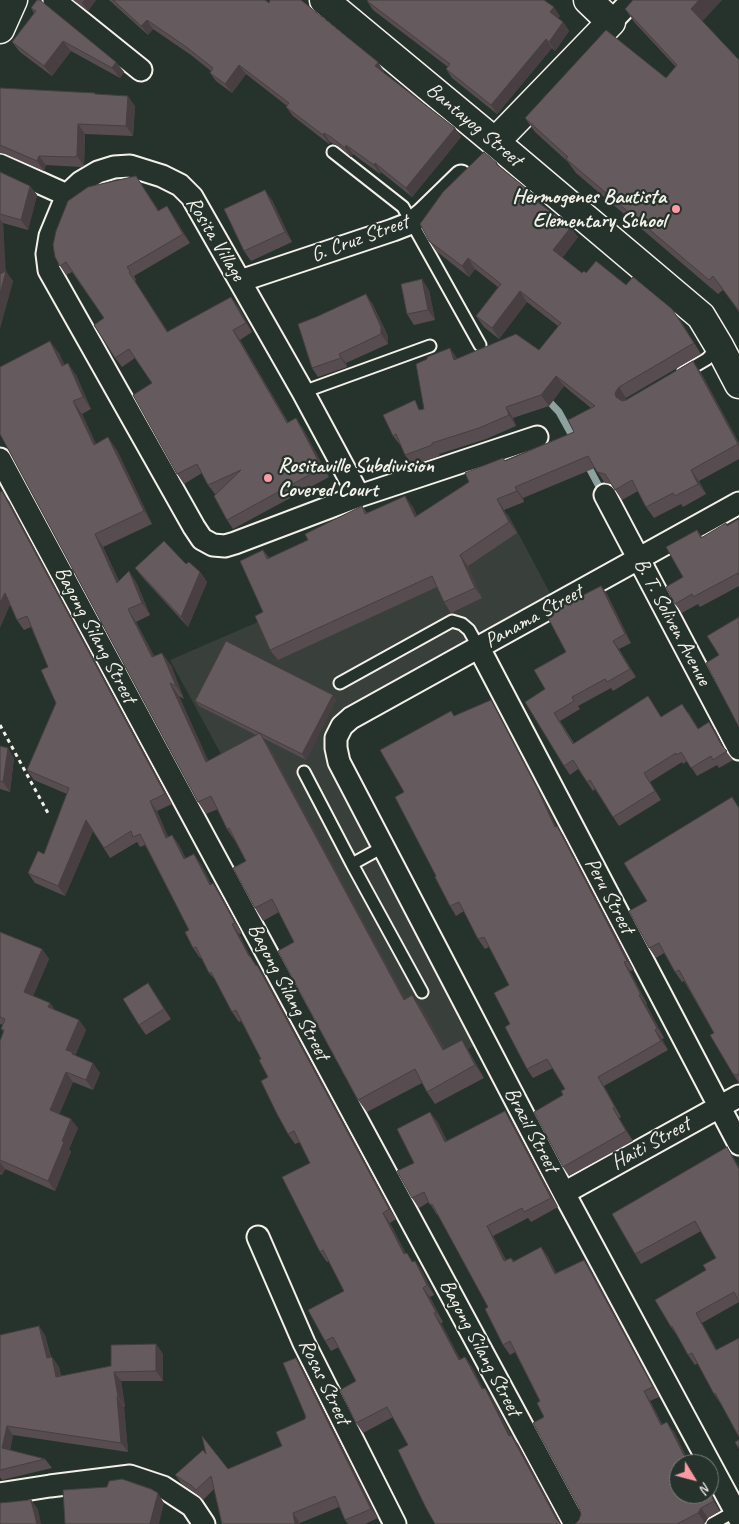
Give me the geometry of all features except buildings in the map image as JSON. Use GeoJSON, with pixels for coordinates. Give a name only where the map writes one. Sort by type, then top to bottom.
{"type":"FeatureCollection","features":[{"type":"Feature","properties":{"kind":"street"},"geometry":{"type":"LineString","coordinates":[[0,30],[13,0]]}},
{"type":"Feature","properties":{"kind":"street"},"geometry":{"type":"LineString","coordinates":[[54,0],[141,70]]}},
{"type":"Feature","properties":{"kind":"street","name":"Bantayog Street"},"geometry":{"type":"LineString","coordinates":[[324,0],[484,153],[701,316],[739,384]]}},
{"type":"Feature","properties":{"kind":"street"},"geometry":{"type":"LineString","coordinates":[[588,0],[611,22]]}},
{"type":"Feature","properties":{"kind":"street","name":"G. Cruz Street"},"geometry":{"type":"LineString","coordinates":[[240,281],[411,223],[484,153],[632,0]]}},
{"type":"Feature","properties":{"kind":"street"},"geometry":{"type":"LineString","coordinates":[[0,165],[67,195]]}},
{"type":"Feature","properties":{"kind":"street","name":"Rosita Village"},"geometry":{"type":"LineString","coordinates":[[359,496],[303,392],[192,197],[180,185],[162,176],[130,166],[114,167],[98,172],[81,182],[67,195],[50,236],[46,254],[49,270],[202,539],[214,545],[225,546],[235,544],[359,496],[537,437]]}},
{"type":"Feature","properties":{"kind":"street","name":"Bagong Silang Street"},"geometry":{"type":"LineString","coordinates":[[0,459],[575,1524]]}},
{"type":"Feature","properties":{"kind":"street","name":"B. T. Soliven Avenue"},"geometry":{"type":"LineString","coordinates":[[605,495],[739,749]]}},
{"type":"Feature","properties":{"kind":"street","name":"Panama Street"},"geometry":{"type":"LineString","coordinates":[[336,738],[342,726],[351,718],[739,502]]}},
{"type":"Feature","properties":{"kind":"street","name":"Peru Street"},"geometry":{"type":"LineString","coordinates":[[479,648],[739,1144]]}},
{"type":"Feature","properties":{"kind":"street","name":"Brazil Street"},"geometry":{"type":"LineString","coordinates":[[336,738],[339,762],[383,847],[564,1193],[738,1513]]}},
{"type":"Feature","properties":{"kind":"street","name":"Haiti Street"},"geometry":{"type":"LineString","coordinates":[[564,1193],[739,1096]]}},
{"type":"Feature","properties":{"kind":"street","name":"Rosas Street"},"geometry":{"type":"LineString","coordinates":[[258,1237],[304,1343],[395,1524]]}},
{"type":"Feature","properties":{"kind":"street"},"geometry":{"type":"LineString","coordinates":[[0,1494],[130,1476],[164,1487],[192,1506],[204,1524]]}},
{"type":"Feature","properties":{"kind":"lane"},"geometry":{"type":"LineString","coordinates":[[333,152],[403,207],[480,345]]}},
{"type":"Feature","properties":{"kind":"lane"},"geometry":{"type":"LineString","coordinates":[[303,392],[430,346]]}},
{"type":"Feature","properties":{"kind":"lane"},"geometry":{"type":"LineString","coordinates":[[673,379],[707,359],[719,346]]}},
{"type":"Feature","properties":{"kind":"lane"},"geometry":{"type":"LineString","coordinates":[[340,682],[452,622],[462,624],[469,630],[479,648]]}},
{"type":"Feature","properties":{"kind":"lane"},"geometry":{"type":"LineString","coordinates":[[304,772],[422,992]]}},
{"type":"Feature","properties":{"kind":"lane"},"geometry":{"type":"LineString","coordinates":[[352,864],[383,847]]}},
{"type":"Feature","properties":{"kind":"lane"},"geometry":{"type":"LineString","coordinates":[[712,1524],[738,1513]]}},
{"type":"Feature","properties":{"kind":"path"},"geometry":{"type":"LineString","coordinates":[[0,725],[49,815]]}},
{"type":"Feature","properties":{"kind":"shaded area"},"geometry":{"type":"Polygon","coordinates":[[[508,514],[558,608],[357,716],[335,752],[341,793],[482,1041],[402,1088],[170,660],[508,514]]]}},
{"type":"Feature","properties":{"kind":"waterway"},"geometry":{"type":"LineString","coordinates":[[545,397],[559,412],[575,441]]}},
{"type":"Feature","properties":{"kind":"waterway"},"geometry":{"type":"LineString","coordinates":[[586,462],[603,494]]}},
{"type":"Feature","properties":{"kind":"place","name":"Hermogenes Bautista Elementary School"},"geometry":{"type":"Point","coordinates":[676,209]}},
{"type":"Feature","properties":{"kind":"place","name":"Rositaville Subdivision Covered Court"},"geometry":{"type":"Point","coordinates":[268,478]}}]}
